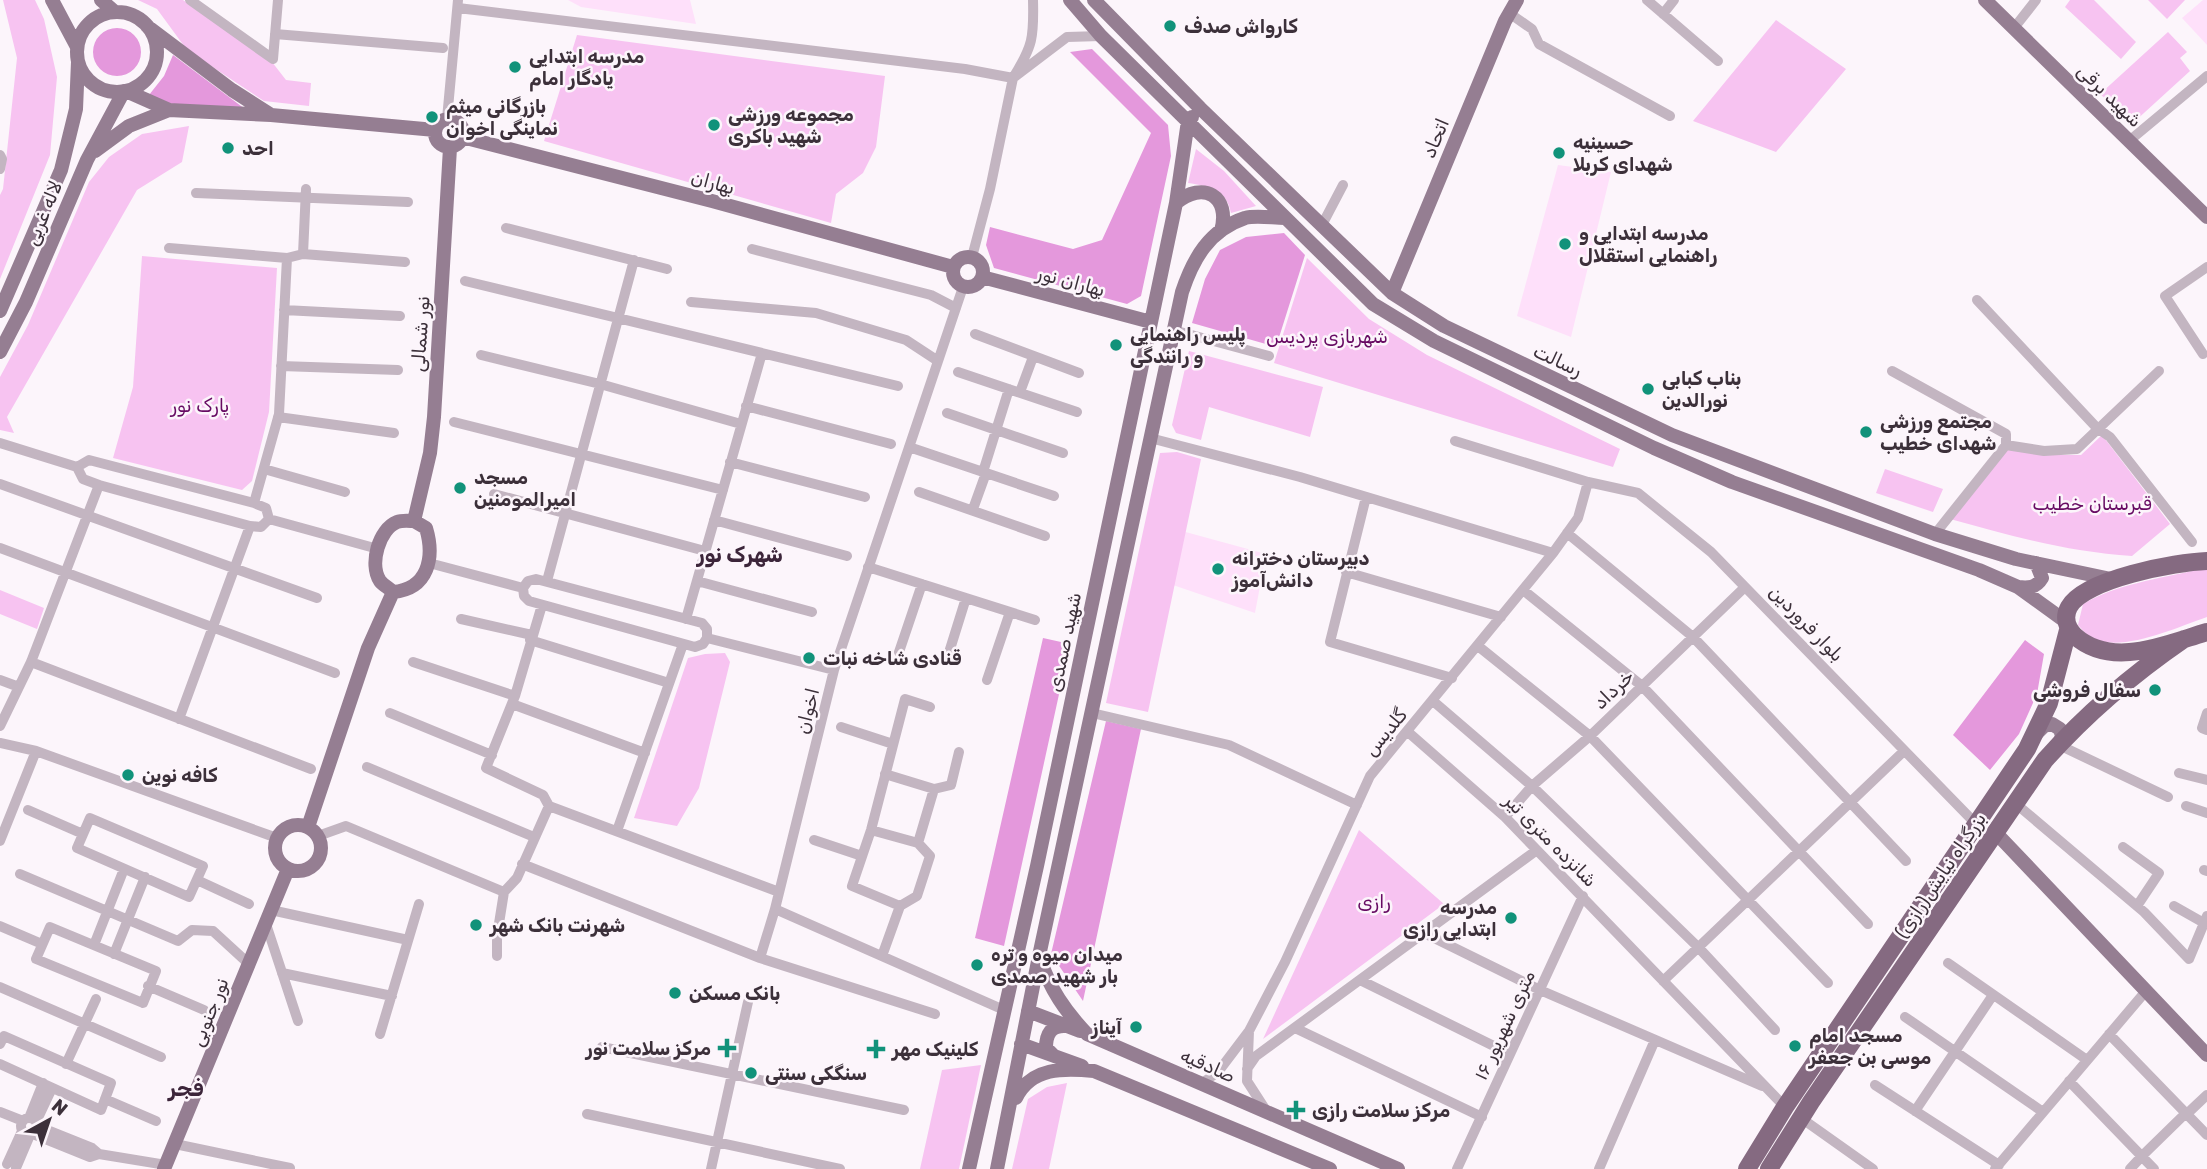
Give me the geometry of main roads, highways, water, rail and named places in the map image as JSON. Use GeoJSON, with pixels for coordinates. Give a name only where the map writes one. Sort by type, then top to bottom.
{"type":"FeatureCollection","features":[{"type":"Feature","properties":{"kind":"highway","name":"بزرگراه نیایش(رازی)"},"geometry":{"type":"LineString","coordinates":[[1746,1169],[2036,734],[2049,703],[2067,625],[2068,608],[2082,593],[2111,579],[2199,561]]}},
{"type":"Feature","properties":{"kind":"highway"},"geometry":{"type":"LineString","coordinates":[[2067,625],[2086,646],[2112,652],[2152,649],[2207,632]]}},
{"type":"Feature","properties":{"kind":"highway","name":"بزرگراه نیایش(رازی)"},"geometry":{"type":"LineString","coordinates":[[1769,1169],[1995,832],[2059,745],[2128,680],[2184,639]]}},
{"type":"Feature","properties":{"kind":"main road"},"geometry":{"type":"LineString","coordinates":[[52,0],[77,54],[82,73],[101,89],[125,91],[169,110],[271,115],[435,130]]}},
{"type":"Feature","properties":{"kind":"main road"},"geometry":{"type":"LineString","coordinates":[[101,0],[115,12]]}},
{"type":"Feature","properties":{"kind":"main road","name":"رسالت"},"geometry":{"type":"LineString","coordinates":[[1070,0],[1101,36],[1373,304],[1466,358],[1654,448],[1732,482],[1965,565],[2018,587],[2067,625]]}},
{"type":"Feature","properties":{"kind":"main road","name":"رسالت"},"geometry":{"type":"LineString","coordinates":[[1094,0],[1200,108],[1392,293],[1444,326],[1672,435],[1935,534],[2036,564],[2111,579]]}},
{"type":"Feature","properties":{"kind":"main road","name":"اتحاد"},"geometry":{"type":"LineString","coordinates":[[1392,293],[1509,13],[1517,0]]}},
{"type":"Feature","properties":{"kind":"main road","name":"شهید برقی"},"geometry":{"type":"LineString","coordinates":[[1985,0],[2207,217]]}},
{"type":"Feature","properties":{"kind":"main road"},"geometry":{"type":"LineString","coordinates":[[77,54],[80,36],[94,19],[115,12],[127,13],[138,18],[232,90],[271,115]]}},
{"type":"Feature","properties":{"kind":"main road"},"geometry":{"type":"LineString","coordinates":[[125,91],[139,86],[155,65],[157,51],[147,26]]}},
{"type":"Feature","properties":{"kind":"main road","name":"لاله غربی"},"geometry":{"type":"LineString","coordinates":[[0,312],[61,170],[76,109],[77,54]]}},
{"type":"Feature","properties":{"kind":"main road","name":"لاله غربی"},"geometry":{"type":"LineString","coordinates":[[0,352],[26,302],[87,160],[125,91]]}},
{"type":"Feature","properties":{"kind":"main road"},"geometry":{"type":"LineString","coordinates":[[1188,121],[1200,108]]}},
{"type":"Feature","properties":{"kind":"main road"},"geometry":{"type":"LineString","coordinates":[[87,160],[100,146],[129,126],[169,110]]}},
{"type":"Feature","properties":{"kind":"main road"},"geometry":{"type":"LineString","coordinates":[[447,119],[459,124],[462,137],[458,144],[450,148],[438,142],[435,130],[447,119]]}},
{"type":"Feature","properties":{"kind":"main road","name":"شهید صمدی"},"geometry":{"type":"LineString","coordinates":[[969,1169],[1176,203],[1188,121]]}},
{"type":"Feature","properties":{"kind":"main road","name":"بهاران"},"geometry":{"type":"LineString","coordinates":[[462,137],[712,201],[953,267]]}},
{"type":"Feature","properties":{"kind":"main road","name":"نور شمالی"},"geometry":{"type":"LineString","coordinates":[[414,521],[426,475],[434,417],[450,148]]}},
{"type":"Feature","properties":{"kind":"main road"},"geometry":{"type":"LineString","coordinates":[[1176,203],[1188,193],[1200,192],[1213,197],[1222,206],[1225,217],[1221,231]]}},
{"type":"Feature","properties":{"kind":"main road"},"geometry":{"type":"LineString","coordinates":[[997,1169],[1039,956],[1182,292],[1192,262],[1221,231],[1246,218],[1284,218]]}},
{"type":"Feature","properties":{"kind":"main road"},"geometry":{"type":"LineString","coordinates":[[972,257],[980,263],[982,277],[976,284],[963,287],[953,277],[953,267],[958,260],[972,257]]}},
{"type":"Feature","properties":{"kind":"main road","name":"بهاران نور"},"geometry":{"type":"LineString","coordinates":[[982,277],[1151,322]]}},
{"type":"Feature","properties":{"kind":"main road"},"geometry":{"type":"LineString","coordinates":[[414,521],[426,528],[431,545],[429,563],[420,580],[408,591],[393,592],[380,581],[375,566],[378,549],[384,534],[397,522],[414,521]]}},
{"type":"Feature","properties":{"kind":"main road"},"geometry":{"type":"LineString","coordinates":[[2199,561],[2207,553]]}},
{"type":"Feature","properties":{"kind":"main road"},"geometry":{"type":"LineString","coordinates":[[1101,560],[1103,566],[1113,572],[1124,564]]}},
{"type":"Feature","properties":{"kind":"main road"},"geometry":{"type":"LineString","coordinates":[[2018,587],[2031,588],[2039,583],[2042,578],[2036,564]]}},
{"type":"Feature","properties":{"kind":"main road"},"geometry":{"type":"LineString","coordinates":[[1093,599],[1103,589],[1111,591],[1116,601]]}},
{"type":"Feature","properties":{"kind":"main road"},"geometry":{"type":"LineString","coordinates":[[313,832],[293,825],[281,832],[277,838],[276,852],[282,865],[288,869],[303,871],[316,863],[321,850],[313,832],[369,648],[393,592]]}},
{"type":"Feature","properties":{"kind":"main road"},"geometry":{"type":"LineString","coordinates":[[2036,734],[2044,726],[2052,724],[2060,729],[2062,736],[2059,745]]}},
{"type":"Feature","properties":{"kind":"main road"},"geometry":{"type":"LineString","coordinates":[[1995,832],[2207,1055]]}},
{"type":"Feature","properties":{"kind":"main road","name":"نور جنوبی"},"geometry":{"type":"LineString","coordinates":[[165,1167],[288,869]]}},
{"type":"Feature","properties":{"kind":"main road","name":"صادقیه"},"geometry":{"type":"LineString","coordinates":[[1039,956],[1048,983],[1069,1015],[1087,1034],[1398,1169]]}},
{"type":"Feature","properties":{"kind":"main road"},"geometry":{"type":"LineString","coordinates":[[1028,1011],[1087,1034]]}},
{"type":"Feature","properties":{"kind":"main road"},"geometry":{"type":"LineString","coordinates":[[1053,1055],[1046,1048],[1049,1030],[1057,1025],[1067,1026]]}},
{"type":"Feature","properties":{"kind":"main road"},"geometry":{"type":"LineString","coordinates":[[1021,1044],[1094,1071],[1330,1169]]}},
{"type":"Feature","properties":{"kind":"main road"},"geometry":{"type":"LineString","coordinates":[[1009,1112],[1022,1085],[1043,1074],[1066,1069],[1094,1071]]}},
{"type":"Feature","properties":{"kind":"place","name":"کارواش صدف"},"geometry":{"type":"Point","coordinates":[1170,26]}},
{"type":"Feature","properties":{"kind":"place","name":"مدرسه ابتدایی یادگار امام"},"geometry":{"type":"Point","coordinates":[515,67]}},
{"type":"Feature","properties":{"kind":"place","name":"بازرگانی میثم نماینگی اخوان"},"geometry":{"type":"Point","coordinates":[432,117]}},
{"type":"Feature","properties":{"kind":"place","name":"مجموعه ورزشی شهید باکری"},"geometry":{"type":"Point","coordinates":[714,125]}},
{"type":"Feature","properties":{"kind":"place","name":"احد"},"geometry":{"type":"Point","coordinates":[228,148]}},
{"type":"Feature","properties":{"kind":"place","name":"حسینیه شهدای کربلا"},"geometry":{"type":"Point","coordinates":[1559,153]}},
{"type":"Feature","properties":{"kind":"place","name":"مدرسه ابتدایی و راهنمایی استقلال"},"geometry":{"type":"Point","coordinates":[1565,244]}},
{"type":"Feature","properties":{"kind":"place","name":"پلیس راهنمایی و رانندگی"},"geometry":{"type":"Point","coordinates":[1116,345]}},
{"type":"Feature","properties":{"kind":"place","name":"بناب کبابی نورالدین"},"geometry":{"type":"Point","coordinates":[1648,389]}},
{"type":"Feature","properties":{"kind":"place","name":"مجتمع ورزشی شهدای خطیب"},"geometry":{"type":"Point","coordinates":[1866,432]}},
{"type":"Feature","properties":{"kind":"place","name":"مسجد امیرالمومنین"},"geometry":{"type":"Point","coordinates":[460,488]}},
{"type":"Feature","properties":{"kind":"place","name":"دبیرستان دخترانه دانش‌آموز"},"geometry":{"type":"Point","coordinates":[1218,569]}},
{"type":"Feature","properties":{"kind":"place","name":"قنادی شاخه نبات"},"geometry":{"type":"Point","coordinates":[809,658]}},
{"type":"Feature","properties":{"kind":"place","name":"سفال فروشی"},"geometry":{"type":"Point","coordinates":[2155,690]}},
{"type":"Feature","properties":{"kind":"place","name":"کافه نوین"},"geometry":{"type":"Point","coordinates":[128,775]}},
{"type":"Feature","properties":{"kind":"place","name":"مدرسه ابتدایی رازی"},"geometry":{"type":"Point","coordinates":[1511,918]}},
{"type":"Feature","properties":{"kind":"place","name":"شهرنت بانک شهر"},"geometry":{"type":"Point","coordinates":[476,925]}},
{"type":"Feature","properties":{"kind":"place","name":"میدان میوه و تره بار شهید صمدی"},"geometry":{"type":"Point","coordinates":[977,965]}},
{"type":"Feature","properties":{"kind":"place","name":"بانک مسکن"},"geometry":{"type":"Point","coordinates":[675,993]}},
{"type":"Feature","properties":{"kind":"place","name":"آیناز"},"geometry":{"type":"Point","coordinates":[1136,1027]}},
{"type":"Feature","properties":{"kind":"place","name":"مسجد امام موسی بن جعفر"},"geometry":{"type":"Point","coordinates":[1795,1046]}},
{"type":"Feature","properties":{"kind":"place","name":"مرکز سلامت نور"},"geometry":{"type":"Point","coordinates":[727,1048]}},
{"type":"Feature","properties":{"kind":"place","name":"کلینیک مهر"},"geometry":{"type":"Point","coordinates":[876,1049]}},
{"type":"Feature","properties":{"kind":"place","name":"سنگکی سنتی"},"geometry":{"type":"Point","coordinates":[751,1073]}},
{"type":"Feature","properties":{"kind":"place","name":"مرکز سلامت رازی"},"geometry":{"type":"Point","coordinates":[1296,1110]}},
{"type":"Feature","properties":{"kind":"district","name":"شهرک نور"},"geometry":{"type":"Point","coordinates":[740,555]}},
{"type":"Feature","properties":{"kind":"district","name":"فجر"},"geometry":{"type":"Point","coordinates":[186,1089]}},
{"type":"Feature","properties":{"kind":"park label","name":"شهربازی پردیس"},"geometry":{"type":"Point","coordinates":[1327,336]}},
{"type":"Feature","properties":{"kind":"park label","name":"پارک نور"},"geometry":{"type":"Point","coordinates":[200,405]}},
{"type":"Feature","properties":{"kind":"park label","name":"قبرستان خطیب"},"geometry":{"type":"Point","coordinates":[2092,503]}},
{"type":"Feature","properties":{"kind":"park label","name":"رازی"},"geometry":{"type":"Point","coordinates":[1374,901]}}]}
